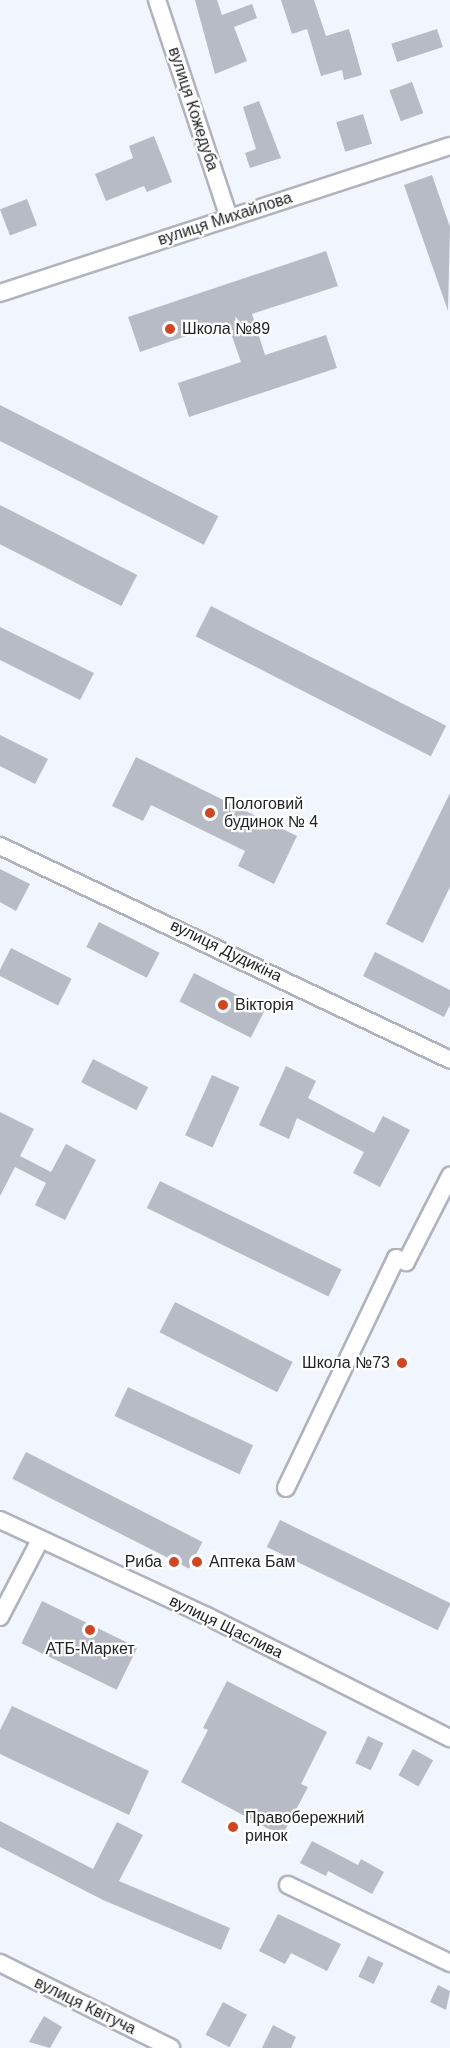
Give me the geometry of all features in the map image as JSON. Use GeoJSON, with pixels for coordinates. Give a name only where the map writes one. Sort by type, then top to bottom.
{"type":"FeatureCollection","features":[{"type":"Feature","properties":{"kind":"street","name":"вулиця Кожедуба"},"geometry":{"type":"LineString","coordinates":[[157,0],[229,218]]}},
{"type":"Feature","properties":{"kind":"street","name":"вулиця Михайлова"},"geometry":{"type":"LineString","coordinates":[[0,293],[450,146]]}},
{"type":"Feature","properties":{"kind":"street","name":"вулиця Дудикіна"},"geometry":{"type":"LineString","coordinates":[[0,846],[450,1060]]}},
{"type":"Feature","properties":{"kind":"street"},"geometry":{"type":"LineString","coordinates":[[286,1488],[396,1258],[406,1262],[450,1176]]}},
{"type":"Feature","properties":{"kind":"street","name":"вулиця Щаслива"},"geometry":{"type":"LineString","coordinates":[[0,1520],[207,1616],[450,1738]]}},
{"type":"Feature","properties":{"kind":"street"},"geometry":{"type":"LineString","coordinates":[[0,1617],[39,1540]]}},
{"type":"Feature","properties":{"kind":"street"},"geometry":{"type":"LineString","coordinates":[[288,1886],[450,1963]]}},
{"type":"Feature","properties":{"kind":"street","name":"вулиця Квітуча"},"geometry":{"type":"LineString","coordinates":[[0,1964],[171,2048]]}},
{"type":"Feature","properties":{"kind":"building"},"geometry":{"type":"Polygon","coordinates":[[[195,0],[217,0],[222,15],[252,4],[257,18],[234,27],[247,61],[215,74],[195,0]]]}},
{"type":"Feature","properties":{"kind":"building"},"geometry":{"type":"Polygon","coordinates":[[[281,0],[314,0],[326,36],[349,29],[362,75],[344,80],[342,70],[321,76],[307,29],[292,34],[281,0]]]}},
{"type":"Feature","properties":{"kind":"building"},"geometry":{"type":"Polygon","coordinates":[[[437,29],[443,47],[397,62],[391,44],[437,29]]]}},
{"type":"Feature","properties":{"kind":"building"},"geometry":{"type":"Polygon","coordinates":[[[412,82],[423,113],[401,121],[389,90],[412,82]]]}},
{"type":"Feature","properties":{"kind":"building"},"geometry":{"type":"Polygon","coordinates":[[[259,101],[281,158],[250,168],[245,153],[256,149],[243,107],[259,101]]]}},
{"type":"Feature","properties":{"kind":"building"},"geometry":{"type":"Polygon","coordinates":[[[363,114],[372,144],[345,152],[336,122],[363,114]]]}},
{"type":"Feature","properties":{"kind":"building"},"geometry":{"type":"Polygon","coordinates":[[[154,136],[172,182],[147,192],[144,186],[106,201],[95,174],[133,158],[129,146],[154,136]]]}},
{"type":"Feature","properties":{"kind":"building"},"geometry":{"type":"Polygon","coordinates":[[[432,175],[450,227],[448,311],[404,185],[432,175]]]}},
{"type":"Feature","properties":{"kind":"building"},"geometry":{"type":"Polygon","coordinates":[[[27,199],[37,225],[10,236],[0,209],[27,199]]]}},
{"type":"Feature","properties":{"kind":"building","name":"Школа №89"},"geometry":{"type":"Polygon","coordinates":[[[326,251],[338,286],[252,314],[265,355],[326,335],[337,368],[189,417],[178,383],[241,362],[227,322],[140,352],[128,317],[326,251]]]}},
{"type":"Feature","properties":{"kind":"building"},"geometry":{"type":"Polygon","coordinates":[[[0,405],[218,516],[204,545],[0,441],[0,405]]]}},
{"type":"Feature","properties":{"kind":"building"},"geometry":{"type":"Polygon","coordinates":[[[0,505],[137,575],[121,606],[0,544],[0,505]]]}},
{"type":"Feature","properties":{"kind":"building"},"geometry":{"type":"Polygon","coordinates":[[[211,606],[446,726],[431,756],[196,636],[211,606]]]}},
{"type":"Feature","properties":{"kind":"building"},"geometry":{"type":"Polygon","coordinates":[[[0,627],[94,673],[80,700],[0,660],[0,627]]]}},
{"type":"Feature","properties":{"kind":"building"},"geometry":{"type":"Polygon","coordinates":[[[0,735],[48,759],[35,784],[0,766],[0,735]]]}},
{"type":"Feature","properties":{"kind":"building","name":"Пологовий будинок № 4"},"geometry":{"type":"Polygon","coordinates":[[[136,757],[297,836],[274,884],[238,866],[245,851],[151,805],[143,821],[112,806],[136,757]]]}},
{"type":"Feature","properties":{"kind":"building"},"geometry":{"type":"Polygon","coordinates":[[[450,793],[450,887],[423,943],[386,924],[450,793]]]}},
{"type":"Feature","properties":{"kind":"building"},"geometry":{"type":"Polygon","coordinates":[[[0,869],[30,884],[16,911],[0,902],[0,869]]]}},
{"type":"Feature","properties":{"kind":"building"},"geometry":{"type":"Polygon","coordinates":[[[99,922],[160,953],[147,978],[86,947],[99,922]]]}},
{"type":"Feature","properties":{"kind":"building"},"geometry":{"type":"Polygon","coordinates":[[[11,948],[72,979],[58,1006],[0,976],[0,970],[11,948]]]}},
{"type":"Feature","properties":{"kind":"building"},"geometry":{"type":"Polygon","coordinates":[[[375,952],[450,990],[450,1005],[444,1017],[363,976],[375,952]]]}},
{"type":"Feature","properties":{"kind":"building","name":"Вікторія"},"geometry":{"type":"Polygon","coordinates":[[[194,973],[265,1009],[251,1038],[179,1002],[194,973]]]}},
{"type":"Feature","properties":{"kind":"building"},"geometry":{"type":"Polygon","coordinates":[[[93,1059],[148,1087],[136,1110],[81,1082],[93,1059]]]}},
{"type":"Feature","properties":{"kind":"building"},"geometry":{"type":"Polygon","coordinates":[[[286,1066],[316,1081],[308,1098],[374,1133],[383,1116],[410,1130],[380,1187],[353,1173],[364,1152],[297,1118],[289,1139],[259,1125],[286,1066]]]}},
{"type":"Feature","properties":{"kind":"building"},"geometry":{"type":"Polygon","coordinates":[[[212,1075],[239,1087],[213,1147],[185,1135],[212,1075]]]}},
{"type":"Feature","properties":{"kind":"building"},"geometry":{"type":"Polygon","coordinates":[[[0,1112],[34,1129],[20,1156],[51,1172],[66,1144],[96,1160],[65,1220],[35,1205],[46,1183],[15,1167],[0,1196],[0,1112]]]}},
{"type":"Feature","properties":{"kind":"building"},"geometry":{"type":"Polygon","coordinates":[[[160,1181],[342,1270],[328,1297],[147,1208],[160,1181]]]}},
{"type":"Feature","properties":{"kind":"building"},"geometry":{"type":"Polygon","coordinates":[[[175,1302],[293,1362],[277,1392],[160,1332],[175,1302]]]}},
{"type":"Feature","properties":{"kind":"building"},"geometry":{"type":"Polygon","coordinates":[[[128,1387],[253,1445],[240,1474],[114,1416],[128,1387]]]}},
{"type":"Feature","properties":{"kind":"building"},"geometry":{"type":"Polygon","coordinates":[[[26,1452],[202,1542],[189,1569],[12,1479],[26,1452]]]}},
{"type":"Feature","properties":{"kind":"building"},"geometry":{"type":"Polygon","coordinates":[[[280,1520],[450,1603],[438,1630],[267,1547],[280,1520]]]}},
{"type":"Feature","properties":{"kind":"building"},"geometry":{"type":"Polygon","coordinates":[[[42,1601],[137,1647],[117,1690],[21,1643],[42,1601]]]}},
{"type":"Feature","properties":{"kind":"building"},"geometry":{"type":"Polygon","coordinates":[[[227,1681],[327,1732],[301,1784],[308,1787],[282,1836],[181,1782],[208,1730],[203,1728],[227,1681]]]}},
{"type":"Feature","properties":{"kind":"building"},"geometry":{"type":"Polygon","coordinates":[[[12,1706],[149,1771],[129,1815],[0,1754],[0,1730],[12,1706]]]}},
{"type":"Feature","properties":{"kind":"building"},"geometry":{"type":"Polygon","coordinates":[[[368,1736],[383,1743],[371,1770],[355,1763],[368,1736]]]}},
{"type":"Feature","properties":{"kind":"building"},"geometry":{"type":"Polygon","coordinates":[[[413,1749],[433,1760],[419,1786],[398,1775],[413,1749]]]}},
{"type":"Feature","properties":{"kind":"building"},"geometry":{"type":"Polygon","coordinates":[[[0,1821],[93,1869],[117,1822],[143,1835],[119,1881],[230,1928],[221,1950],[103,1900],[0,1847],[0,1821]]]}},
{"type":"Feature","properties":{"kind":"building"},"geometry":{"type":"Polygon","coordinates":[[[312,1841],[358,1865],[361,1859],[384,1872],[372,1894],[328,1871],[326,1876],[300,1863],[312,1841]]]}},
{"type":"Feature","properties":{"kind":"building"},"geometry":{"type":"Polygon","coordinates":[[[278,1914],[341,1944],[327,1971],[291,1953],[285,1964],[259,1951],[278,1914]]]}},
{"type":"Feature","properties":{"kind":"building"},"geometry":{"type":"Polygon","coordinates":[[[368,1956],[383,1963],[374,1984],[358,1977],[368,1956]]]}},
{"type":"Feature","properties":{"kind":"building"},"geometry":{"type":"Polygon","coordinates":[[[438,1985],[450,1991],[446,2010],[430,2002],[438,1985]]]}},
{"type":"Feature","properties":{"kind":"building"},"geometry":{"type":"Polygon","coordinates":[[[223,2002],[247,2015],[229,2047],[206,2035],[223,2002]]]}},
{"type":"Feature","properties":{"kind":"building"},"geometry":{"type":"Polygon","coordinates":[[[44,2016],[62,2027],[50,2048],[29,2042],[44,2016]]]}},
{"type":"Feature","properties":{"kind":"building"},"geometry":{"type":"Polygon","coordinates":[[[273,2025],[296,2037],[291,2048],[262,2048],[273,2025]]]}},
{"type":"Feature","properties":{"kind":"place","name":"Школа №89"},"geometry":{"type":"Point","coordinates":[170,329]}},
{"type":"Feature","properties":{"kind":"place","name":"Пологовий будинок № 4"},"geometry":{"type":"Point","coordinates":[210,813]}},
{"type":"Feature","properties":{"kind":"place","name":"Вікторія"},"geometry":{"type":"Point","coordinates":[223,1005]}},
{"type":"Feature","properties":{"kind":"place","name":"Школа №73"},"geometry":{"type":"Point","coordinates":[402,1363]}},
{"type":"Feature","properties":{"kind":"place","name":"Риба"},"geometry":{"type":"Point","coordinates":[174,1562]}},
{"type":"Feature","properties":{"kind":"place","name":"Аптека Бам"},"geometry":{"type":"Point","coordinates":[197,1562]}},
{"type":"Feature","properties":{"kind":"place","name":"АТБ-Маркет"},"geometry":{"type":"Point","coordinates":[90,1630]}},
{"type":"Feature","properties":{"kind":"place","name":"Правобережний ринок"},"geometry":{"type":"Point","coordinates":[233,1827]}}]}
